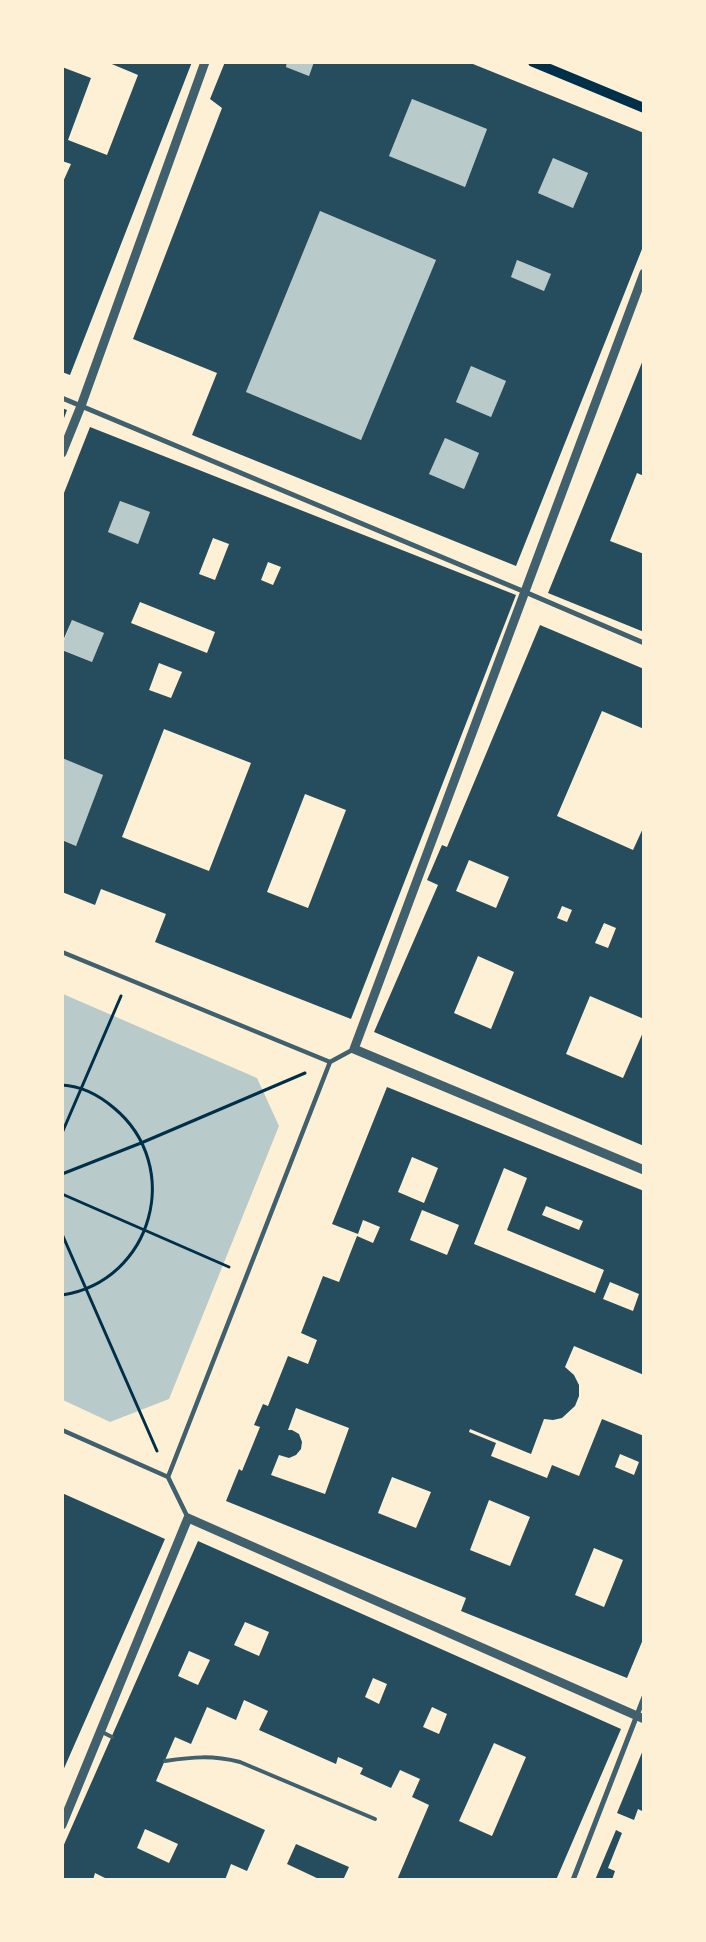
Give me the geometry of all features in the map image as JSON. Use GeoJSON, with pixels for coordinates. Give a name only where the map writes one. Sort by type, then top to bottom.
{"type":"FeatureCollection","features":[{"type":"Feature","properties":{"kind":"main road"},"geometry":{"type":"LineString","coordinates":[[533,62],[644,108]]}},
{"type":"Feature","properties":{"kind":"street"},"geometry":{"type":"LineString","coordinates":[[62,452],[81,406],[205,62]]}},
{"type":"Feature","properties":{"kind":"street"},"geometry":{"type":"LineString","coordinates":[[168,1477],[330,1062],[354,1049],[644,273]]}},
{"type":"Feature","properties":{"kind":"street"},"geometry":{"type":"LineString","coordinates":[[62,398],[644,643]]}},
{"type":"Feature","properties":{"kind":"street"},"geometry":{"type":"LineString","coordinates":[[62,952],[330,1062]]}},
{"type":"Feature","properties":{"kind":"street"},"geometry":{"type":"LineString","coordinates":[[354,1049],[644,1170]]}},
{"type":"Feature","properties":{"kind":"street"},"geometry":{"type":"LineString","coordinates":[[62,1430],[168,1477],[188,1518],[640,1718]]}},
{"type":"Feature","properties":{"kind":"street"},"geometry":{"type":"LineString","coordinates":[[62,1825],[102,1732],[188,1518]]}},
{"type":"Feature","properties":{"kind":"street"},"geometry":{"type":"LineString","coordinates":[[573,1880],[640,1718],[644,1697]]}},
{"type":"Feature","properties":{"kind":"lane"},"geometry":{"type":"LineString","coordinates":[[102,1732],[112,1737]]}},
{"type":"Feature","properties":{"kind":"lane"},"geometry":{"type":"LineString","coordinates":[[165,1761],[191,1757],[220,1757],[240,1762],[375,1819]]}},
{"type":"Feature","properties":{"kind":"path"},"geometry":{"type":"LineString","coordinates":[[62,1133],[128,979]]}},
{"type":"Feature","properties":{"kind":"path"},"geometry":{"type":"LineString","coordinates":[[62,1174],[142,1143],[330,1062]]}},
{"type":"Feature","properties":{"kind":"path"},"geometry":{"type":"LineString","coordinates":[[62,1084],[81,1089],[105,1100],[134,1129],[142,1143],[150,1166],[152,1187],[151,1208],[145,1230],[137,1246],[125,1262],[109,1276],[87,1288],[62,1295]]}},
{"type":"Feature","properties":{"kind":"path"},"geometry":{"type":"LineString","coordinates":[[62,1194],[247,1275]]}},
{"type":"Feature","properties":{"kind":"path"},"geometry":{"type":"LineString","coordinates":[[62,1234],[168,1477]]}},
{"type":"Feature","properties":{"kind":"shaded area"},"geometry":{"type":"Polygon","coordinates":[[[287,63],[314,63],[309,76],[286,67],[287,63]]]}},
{"type":"Feature","properties":{"kind":"shaded area"},"geometry":{"type":"Polygon","coordinates":[[[412,99],[487,129],[465,187],[389,156],[412,99]]]}},
{"type":"Feature","properties":{"kind":"shaded area"},"geometry":{"type":"Polygon","coordinates":[[[553,158],[588,173],[573,208],[538,193],[553,158]]]}},
{"type":"Feature","properties":{"kind":"shaded area"},"geometry":{"type":"Polygon","coordinates":[[[320,211],[436,260],[361,440],[246,392],[320,211]]]}},
{"type":"Feature","properties":{"kind":"shaded area"},"geometry":{"type":"Polygon","coordinates":[[[517,260],[551,274],[544,291],[511,277],[517,260]]]}},
{"type":"Feature","properties":{"kind":"shaded area"},"geometry":{"type":"Polygon","coordinates":[[[471,366],[506,381],[491,417],[456,402],[471,366]]]}},
{"type":"Feature","properties":{"kind":"shaded area"},"geometry":{"type":"Polygon","coordinates":[[[445,438],[479,453],[464,489],[429,474],[445,438]]]}},
{"type":"Feature","properties":{"kind":"shaded area"},"geometry":{"type":"Polygon","coordinates":[[[120,501],[150,512],[138,544],[108,532],[120,501]]]}},
{"type":"Feature","properties":{"kind":"shaded area"},"geometry":{"type":"Polygon","coordinates":[[[72,620],[104,633],[92,662],[63,650],[63,643],[72,620]]]}},
{"type":"Feature","properties":{"kind":"shaded area"},"geometry":{"type":"Polygon","coordinates":[[[62,758],[103,775],[76,846],[63,840],[62,758]]]}},
{"type":"Feature","properties":{"kind":"shaded area"},"geometry":{"type":"Polygon","coordinates":[[[63,994],[257,1078],[279,1126],[169,1399],[110,1422],[63,1400],[63,994]]]}},
{"type":"Feature","properties":{"kind":"building"},"geometry":{"type":"Polygon","coordinates":[[[107,62],[192,62],[70,375],[62,372],[62,184],[71,164],[62,161],[62,67],[91,78],[68,140],[107,155],[138,75],[107,62]]]}},
{"type":"Feature","properties":{"kind":"building"},"geometry":{"type":"Polygon","coordinates":[[[225,62],[287,62],[286,67],[309,76],[314,62],[468,62],[644,133],[644,244],[516,566],[192,435],[217,373],[133,339],[222,108],[210,99],[225,62]],[[412,99],[389,156],[465,187],[487,129],[412,99]],[[553,158],[538,193],[573,208],[588,173],[553,158]],[[320,211],[246,392],[361,440],[436,260],[320,211]],[[517,260],[511,277],[544,291],[551,274],[517,260]],[[471,366],[456,402],[491,417],[506,381],[471,366]],[[445,438],[429,474],[464,489],[479,453],[445,438]]]}},
{"type":"Feature","properties":{"kind":"building"},"geometry":{"type":"Polygon","coordinates":[[[643,360],[644,476],[637,473],[610,541],[644,554],[644,632],[548,593],[643,360]]]}},
{"type":"Feature","properties":{"kind":"building"},"geometry":{"type":"Polygon","coordinates":[[[62,408],[67,410],[63,421],[62,421],[62,408]]]}},
{"type":"Feature","properties":{"kind":"building"},"geometry":{"type":"Polygon","coordinates":[[[90,427],[516,595],[351,1019],[155,942],[166,914],[101,889],[95,905],[62,892],[62,840],[76,846],[103,775],[62,758],[62,650],[92,662],[104,633],[72,620],[62,643],[62,498],[90,427]],[[120,501],[108,532],[138,544],[150,512],[120,501]],[[213,538],[199,574],[215,580],[229,544],[213,538]],[[268,562],[261,580],[273,585],[281,567],[268,562]],[[140,602],[131,623],[207,653],[215,632],[140,602]],[[159,663],[149,690],[171,698],[182,672],[159,663]],[[164,729],[122,837],[209,871],[251,763],[164,729]],[[305,794],[267,892],[308,908],[346,810],[305,794]]]}},
{"type":"Feature","properties":{"kind":"building"},"geometry":{"type":"Polygon","coordinates":[[[540,625],[644,669],[644,729],[602,711],[557,816],[633,850],[644,826],[644,1019],[590,996],[566,1054],[623,1078],[644,1030],[644,1146],[374,1032],[438,885],[427,880],[442,845],[447,847],[540,625]],[[469,860],[456,891],[496,908],[509,877],[469,860]],[[562,906],[557,918],[567,922],[572,910],[562,906]],[[604,923],[595,943],[608,948],[616,928],[604,923]],[[478,956],[454,1013],[491,1029],[514,972],[478,956]]]}},
{"type":"Feature","properties":{"kind":"building"},"geometry":{"type":"Polygon","coordinates":[[[387,1087],[644,1191],[644,1375],[574,1346],[565,1367],[574,1375],[579,1385],[579,1396],[575,1406],[562,1418],[544,1419],[531,1454],[470,1429],[469,1432],[496,1443],[491,1456],[547,1478],[552,1465],[579,1476],[602,1419],[644,1436],[644,1637],[627,1678],[461,1611],[466,1598],[226,1501],[239,1469],[242,1471],[260,1427],[254,1425],[263,1404],[268,1406],[288,1356],[308,1364],[317,1340],[301,1333],[323,1276],[339,1282],[357,1236],[373,1243],[380,1227],[363,1220],[358,1234],[332,1224],[387,1087]],[[412,1157],[398,1192],[424,1203],[438,1168],[412,1157]],[[504,1168],[474,1244],[595,1293],[604,1270],[507,1230],[527,1178],[504,1168]],[[546,1206],[542,1215],[579,1230],[583,1221],[546,1206]],[[422,1210],[410,1240],[447,1255],[459,1225],[422,1210]],[[610,1282],[603,1299],[633,1311],[639,1294],[610,1282]],[[296,1408],[288,1430],[299,1434],[302,1442],[301,1449],[296,1455],[289,1458],[279,1455],[271,1475],[325,1494],[349,1428],[296,1408]],[[620,1454],[615,1467],[634,1475],[639,1462],[620,1454]],[[392,1477],[378,1513],[416,1528],[431,1492],[392,1477]],[[489,1500],[470,1550],[510,1566],[530,1517],[489,1500]],[[594,1548],[575,1595],[604,1607],[623,1560],[594,1548]]]}},
{"type":"Feature","properties":{"kind":"building"},"geometry":{"type":"Polygon","coordinates":[[[62,1493],[165,1539],[62,1773],[62,1493]]]}},
{"type":"Feature","properties":{"kind":"building"},"geometry":{"type":"Polygon","coordinates":[[[198,1541],[621,1729],[556,1880],[397,1880],[429,1805],[412,1797],[420,1779],[400,1770],[391,1788],[360,1774],[363,1768],[338,1757],[336,1764],[259,1730],[268,1711],[244,1700],[236,1720],[207,1707],[191,1744],[175,1737],[156,1781],[265,1830],[247,1871],[231,1864],[225,1880],[109,1880],[95,1873],[93,1880],[62,1880],[62,1849],[198,1541]],[[245,1622],[234,1645],[259,1656],[269,1632],[245,1622]],[[189,1651],[178,1676],[198,1685],[210,1660],[189,1651]],[[373,1678],[365,1697],[379,1704],[387,1684],[373,1678]],[[432,1707],[423,1727],[439,1734],[447,1714],[432,1707]],[[494,1743],[459,1821],[492,1836],[526,1757],[494,1743]],[[145,1829],[137,1848],[169,1863],[178,1844],[145,1829]]]}},
{"type":"Feature","properties":{"kind":"building"},"geometry":{"type":"Polygon","coordinates":[[[643,1750],[644,1812],[638,1809],[634,1820],[617,1813],[643,1750]]]}},
{"type":"Feature","properties":{"kind":"building"},"geometry":{"type":"Polygon","coordinates":[[[616,1830],[622,1833],[608,1868],[615,1871],[612,1880],[595,1880],[616,1830]]]}},
{"type":"Feature","properties":{"kind":"building"},"geometry":{"type":"Polygon","coordinates":[[[296,1844],[349,1867],[343,1880],[321,1880],[287,1864],[296,1844]]]}}]}
